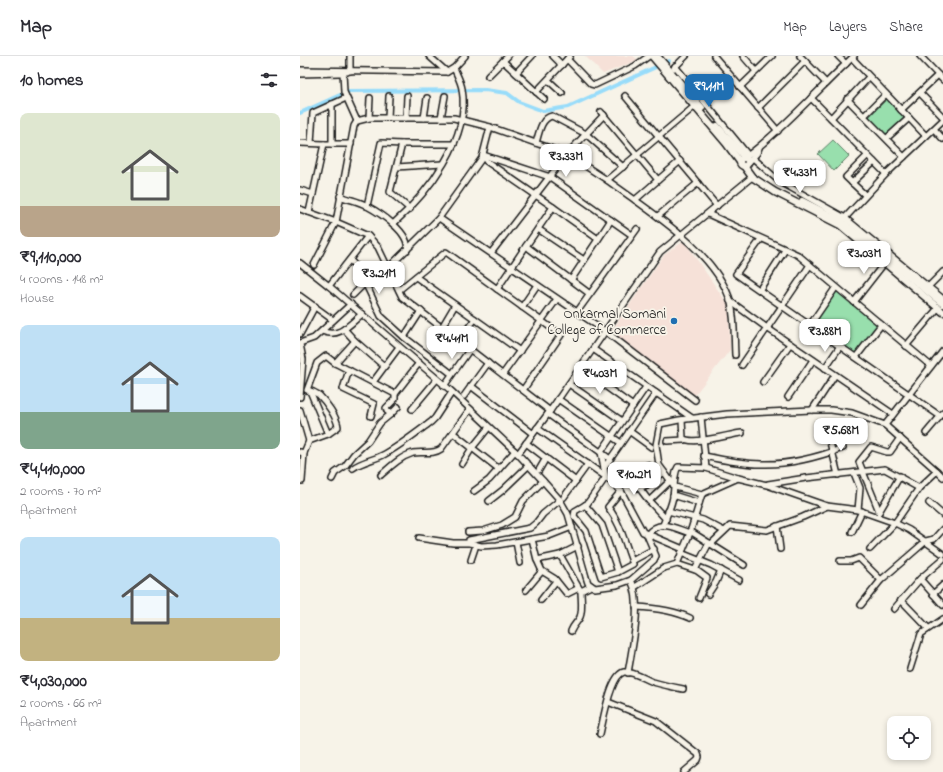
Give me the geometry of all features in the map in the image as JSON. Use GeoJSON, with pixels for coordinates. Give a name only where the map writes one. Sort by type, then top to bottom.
{"type":"FeatureCollection","features":[{"type":"Feature","properties":{"kind":"main road"},"geometry":{"type":"LineString","coordinates":[[653,56],[671,70],[719,123],[746,161],[752,177],[775,192],[841,221]]}},
{"type":"Feature","properties":{"kind":"main road"},"geometry":{"type":"LineString","coordinates":[[671,70],[695,106],[761,179],[776,189],[832,215],[841,221],[941,308]]}},
{"type":"Feature","properties":{"kind":"main road"},"geometry":{"type":"LineString","coordinates":[[886,261],[927,288],[941,308]]}},
{"type":"Feature","properties":{"kind":"street"},"geometry":{"type":"LineString","coordinates":[[350,56],[350,71]]}},
{"type":"Feature","properties":{"kind":"street"},"geometry":{"type":"LineString","coordinates":[[428,56],[447,72]]}},
{"type":"Feature","properties":{"kind":"street"},"geometry":{"type":"LineString","coordinates":[[300,70],[447,72],[454,68],[465,56]]}},
{"type":"Feature","properties":{"kind":"street"},"geometry":{"type":"LineString","coordinates":[[488,76],[508,56]]}},
{"type":"Feature","properties":{"kind":"street"},"geometry":{"type":"LineString","coordinates":[[516,73],[532,56]]}},
{"type":"Feature","properties":{"kind":"street"},"geometry":{"type":"LineString","coordinates":[[553,56],[562,65]]}},
{"type":"Feature","properties":{"kind":"street"},"geometry":{"type":"LineString","coordinates":[[536,92],[569,58],[592,84],[595,85],[653,56]]}},
{"type":"Feature","properties":{"kind":"street"},"geometry":{"type":"LineString","coordinates":[[671,70],[686,56]]}},
{"type":"Feature","properties":{"kind":"street"},"geometry":{"type":"LineString","coordinates":[[714,56],[778,131]]}},
{"type":"Feature","properties":{"kind":"street"},"geometry":{"type":"LineString","coordinates":[[743,56],[756,71]]}},
{"type":"Feature","properties":{"kind":"street"},"geometry":{"type":"LineString","coordinates":[[740,87],[772,56]]}},
{"type":"Feature","properties":{"kind":"street"},"geometry":{"type":"LineString","coordinates":[[800,56],[826,83]]}},
{"type":"Feature","properties":{"kind":"street"},"geometry":{"type":"LineString","coordinates":[[838,56],[846,64]]}},
{"type":"Feature","properties":{"kind":"street"},"geometry":{"type":"LineString","coordinates":[[920,56],[943,80]]}},
{"type":"Feature","properties":{"kind":"street"},"geometry":{"type":"LineString","coordinates":[[926,136],[869,77],[853,57],[746,161],[841,221],[943,299]]}},
{"type":"Feature","properties":{"kind":"street"},"geometry":{"type":"LineString","coordinates":[[503,61],[544,99]]}},
{"type":"Feature","properties":{"kind":"street"},"geometry":{"type":"LineString","coordinates":[[758,108],[805,61]]}},
{"type":"Feature","properties":{"kind":"street"},"geometry":{"type":"LineString","coordinates":[[393,224],[410,209],[426,191],[458,135],[463,95],[462,87],[454,68]]}},
{"type":"Feature","properties":{"kind":"street"},"geometry":{"type":"LineString","coordinates":[[300,74],[350,71]]}},
{"type":"Feature","properties":{"kind":"street"},"geometry":{"type":"LineString","coordinates":[[314,265],[336,222],[340,196],[357,121],[345,96],[344,72]]}},
{"type":"Feature","properties":{"kind":"street"},"geometry":{"type":"LineString","coordinates":[[901,110],[938,74]]}},
{"type":"Feature","properties":{"kind":"street"},"geometry":{"type":"LineString","coordinates":[[831,118],[869,77]]}},
{"type":"Feature","properties":{"kind":"street"},"geometry":{"type":"LineString","coordinates":[[548,80],[562,93]]}},
{"type":"Feature","properties":{"kind":"street"},"geometry":{"type":"LineString","coordinates":[[920,93],[943,117]]}},
{"type":"Feature","properties":{"kind":"street"},"geometry":{"type":"LineString","coordinates":[[865,116],[886,94]]}},
{"type":"Feature","properties":{"kind":"street"},"geometry":{"type":"LineString","coordinates":[[311,143],[313,113],[345,96]]}},
{"type":"Feature","properties":{"kind":"street"},"geometry":{"type":"LineString","coordinates":[[388,118],[389,96]]}},
{"type":"Feature","properties":{"kind":"street"},"geometry":{"type":"LineString","coordinates":[[406,118],[407,96]]}},
{"type":"Feature","properties":{"kind":"street"},"geometry":{"type":"LineString","coordinates":[[441,118],[445,96]]}},
{"type":"Feature","properties":{"kind":"street"},"geometry":{"type":"LineString","coordinates":[[625,96],[717,206]]}},
{"type":"Feature","properties":{"kind":"street"},"geometry":{"type":"LineString","coordinates":[[369,118],[370,98]]}},
{"type":"Feature","properties":{"kind":"street"},"geometry":{"type":"LineString","coordinates":[[424,118],[427,98]]}},
{"type":"Feature","properties":{"kind":"street"},"geometry":{"type":"LineString","coordinates":[[811,98],[886,174]]}},
{"type":"Feature","properties":{"kind":"street"},"geometry":{"type":"LineString","coordinates":[[848,99],[904,157]]}},
{"type":"Feature","properties":{"kind":"street"},"geometry":{"type":"LineString","coordinates":[[332,104],[332,144]]}},
{"type":"Feature","properties":{"kind":"street"},"geometry":{"type":"LineString","coordinates":[[607,180],[695,106]]}},
{"type":"Feature","properties":{"kind":"street"},"geometry":{"type":"LineString","coordinates":[[491,253],[567,154],[603,113],[658,180]]}},
{"type":"Feature","properties":{"kind":"street"},"geometry":{"type":"LineString","coordinates":[[536,142],[542,122],[549,116],[552,116],[586,134],[622,167]]}},
{"type":"Feature","properties":{"kind":"street"},"geometry":{"type":"LineString","coordinates":[[357,121],[369,118],[441,118],[461,120],[490,127],[567,154],[607,180],[683,235],[715,271],[730,301],[735,355]]}},
{"type":"Feature","properties":{"kind":"street"},"geometry":{"type":"LineString","coordinates":[[887,138],[909,118]]}},
{"type":"Feature","properties":{"kind":"street"},"geometry":{"type":"LineString","coordinates":[[841,221],[886,174],[943,120]]}},
{"type":"Feature","properties":{"kind":"street"},"geometry":{"type":"LineString","coordinates":[[388,268],[439,218],[482,158],[490,127]]}},
{"type":"Feature","properties":{"kind":"street"},"geometry":{"type":"LineString","coordinates":[[934,129],[943,139]]}},
{"type":"Feature","properties":{"kind":"street"},"geometry":{"type":"LineString","coordinates":[[300,143],[351,144]]}},
{"type":"Feature","properties":{"kind":"street"},"geometry":{"type":"LineString","coordinates":[[309,212],[324,144]]}},
{"type":"Feature","properties":{"kind":"street"},"geometry":{"type":"LineString","coordinates":[[367,206],[381,144],[454,144]]}},
{"type":"Feature","properties":{"kind":"street"},"geometry":{"type":"LineString","coordinates":[[402,144],[390,192],[410,209]]}},
{"type":"Feature","properties":{"kind":"street"},"geometry":{"type":"LineString","coordinates":[[483,155],[550,177],[632,236]]}},
{"type":"Feature","properties":{"kind":"street"},"geometry":{"type":"LineString","coordinates":[[483,155],[486,161],[598,239]]}},
{"type":"Feature","properties":{"kind":"street"},"geometry":{"type":"LineString","coordinates":[[865,195],[846,177],[867,156]]}},
{"type":"Feature","properties":{"kind":"street"},"geometry":{"type":"LineString","coordinates":[[635,200],[680,161]]}},
{"type":"Feature","properties":{"kind":"street"},"geometry":{"type":"LineString","coordinates":[[852,183],[874,162]]}},
{"type":"Feature","properties":{"kind":"street"},"geometry":{"type":"LineString","coordinates":[[397,167],[442,164]]}},
{"type":"Feature","properties":{"kind":"street"},"geometry":{"type":"LineString","coordinates":[[474,492],[489,480],[526,443],[569,384],[660,252],[683,235],[752,177]]}},
{"type":"Feature","properties":{"kind":"street"},"geometry":{"type":"LineString","coordinates":[[658,216],[698,183]]}},
{"type":"Feature","properties":{"kind":"street"},"geometry":{"type":"LineString","coordinates":[[300,190],[313,194]]}},
{"type":"Feature","properties":{"kind":"street"},"geometry":{"type":"LineString","coordinates":[[340,196],[367,206],[393,224],[406,239],[408,245],[407,250]]}},
{"type":"Feature","properties":{"kind":"street"},"geometry":{"type":"LineString","coordinates":[[497,289],[553,207]]}},
{"type":"Feature","properties":{"kind":"street"},"geometry":{"type":"LineString","coordinates":[[300,209],[336,222],[368,236],[378,247],[402,297],[503,374],[610,459]]}},
{"type":"Feature","properties":{"kind":"street"},"geometry":{"type":"LineString","coordinates":[[708,214],[798,255],[931,366]]}},
{"type":"Feature","properties":{"kind":"street"},"geometry":{"type":"LineString","coordinates":[[439,218],[605,331],[695,400]]}},
{"type":"Feature","properties":{"kind":"street"},"geometry":{"type":"LineString","coordinates":[[571,280],[611,220]]}},
{"type":"Feature","properties":{"kind":"street"},"geometry":{"type":"LineString","coordinates":[[538,229],[584,260]]}},
{"type":"Feature","properties":{"kind":"street"},"geometry":{"type":"LineString","coordinates":[[577,312],[637,229]]}},
{"type":"Feature","properties":{"kind":"street"},"geometry":{"type":"LineString","coordinates":[[332,283],[368,236]]}},
{"type":"Feature","properties":{"kind":"street"},"geometry":{"type":"LineString","coordinates":[[761,238],[736,274],[942,414],[926,433]]}},
{"type":"Feature","properties":{"kind":"street"},"geometry":{"type":"LineString","coordinates":[[526,246],[590,294]]}},
{"type":"Feature","properties":{"kind":"street"},"geometry":{"type":"LineString","coordinates":[[760,290],[785,250]]}},
{"type":"Feature","properties":{"kind":"street"},"geometry":{"type":"LineString","coordinates":[[399,290],[446,252],[561,335],[523,390]]}},
{"type":"Feature","properties":{"kind":"street"},"geometry":{"type":"LineString","coordinates":[[350,260],[359,270],[381,316],[404,337],[452,374]]}},
{"type":"Feature","properties":{"kind":"street"},"geometry":{"type":"LineString","coordinates":[[854,302],[886,261]]}},
{"type":"Feature","properties":{"kind":"street"},"geometry":{"type":"LineString","coordinates":[[300,263],[332,283],[351,304],[399,347],[437,380],[446,383],[452,392],[518,452],[543,481],[562,498],[578,546],[586,577],[591,586]]}},
{"type":"Feature","properties":{"kind":"street"},"geometry":{"type":"LineString","coordinates":[[742,365],[810,265]]}},
{"type":"Feature","properties":{"kind":"street"},"geometry":{"type":"LineString","coordinates":[[927,288],[943,272]]}},
{"type":"Feature","properties":{"kind":"street"},"geometry":{"type":"LineString","coordinates":[[416,277],[520,351]]}},
{"type":"Feature","properties":{"kind":"street"},"geometry":{"type":"LineString","coordinates":[[353,295],[365,283]]}},
{"type":"Feature","properties":{"kind":"street"},"geometry":{"type":"LineString","coordinates":[[522,307],[537,285]]}},
{"type":"Feature","properties":{"kind":"street"},"geometry":{"type":"LineString","coordinates":[[810,325],[836,287]]}},
{"type":"Feature","properties":{"kind":"street"},"geometry":{"type":"LineString","coordinates":[[300,296],[333,320]]}},
{"type":"Feature","properties":{"kind":"street"},"geometry":{"type":"LineString","coordinates":[[503,374],[558,299]]}},
{"type":"Feature","properties":{"kind":"street"},"geometry":{"type":"LineString","coordinates":[[730,301],[766,328],[893,414]]}},
{"type":"Feature","properties":{"kind":"street"},"geometry":{"type":"LineString","coordinates":[[300,397],[303,359],[300,343],[314,338],[351,304]]}},
{"type":"Feature","properties":{"kind":"street"},"geometry":{"type":"LineString","coordinates":[[442,328],[456,305]]}},
{"type":"Feature","properties":{"kind":"street"},"geometry":{"type":"LineString","coordinates":[[300,334],[314,306]]}},
{"type":"Feature","properties":{"kind":"street"},"geometry":{"type":"LineString","coordinates":[[906,346],[941,308]]}},
{"type":"Feature","properties":{"kind":"street"},"geometry":{"type":"LineString","coordinates":[[404,337],[421,311]]}},
{"type":"Feature","properties":{"kind":"street"},"geometry":{"type":"LineString","coordinates":[[322,331],[331,334],[344,329],[362,314]]}},
{"type":"Feature","properties":{"kind":"street"},"geometry":{"type":"LineString","coordinates":[[459,340],[475,319]]}},
{"type":"Feature","properties":{"kind":"street"},"geometry":{"type":"LineString","coordinates":[[856,357],[881,325]]}},
{"type":"Feature","properties":{"kind":"street"},"geometry":{"type":"LineString","coordinates":[[344,329],[355,341],[384,366]]}},
{"type":"Feature","properties":{"kind":"street"},"geometry":{"type":"LineString","coordinates":[[335,363],[355,341]]}},
{"type":"Feature","properties":{"kind":"street"},"geometry":{"type":"LineString","coordinates":[[763,382],[790,344]]}},
{"type":"Feature","properties":{"kind":"street"},"geometry":{"type":"LineString","coordinates":[[826,368],[840,346]]}},
{"type":"Feature","properties":{"kind":"street"},"geometry":{"type":"LineString","coordinates":[[373,382],[399,347]]}},
{"type":"Feature","properties":{"kind":"street"},"geometry":{"type":"LineString","coordinates":[[446,383],[470,349]]}},
{"type":"Feature","properties":{"kind":"street"},"geometry":{"type":"LineString","coordinates":[[593,349],[688,415],[701,417],[813,408],[852,413],[886,423],[900,438],[941,473],[920,488],[894,523],[870,549]]}},
{"type":"Feature","properties":{"kind":"street"},"geometry":{"type":"LineString","coordinates":[[886,423],[943,350]]}},
{"type":"Feature","properties":{"kind":"street"},"geometry":{"type":"LineString","coordinates":[[328,434],[310,391],[307,390],[319,361],[326,356],[335,363],[395,394]]}},
{"type":"Feature","properties":{"kind":"street"},"geometry":{"type":"LineString","coordinates":[[788,397],[813,360]]}},
{"type":"Feature","properties":{"kind":"street"},"geometry":{"type":"LineString","coordinates":[[391,414],[386,409],[395,399],[395,394],[418,363]]}},
{"type":"Feature","properties":{"kind":"street"},"geometry":{"type":"LineString","coordinates":[[464,396],[488,363]]}},
{"type":"Feature","properties":{"kind":"street"},"geometry":{"type":"LineString","coordinates":[[580,368],[633,406]]}},
{"type":"Feature","properties":{"kind":"street"},"geometry":{"type":"LineString","coordinates":[[349,370],[343,388],[374,404],[371,416]]}},
{"type":"Feature","properties":{"kind":"street"},"geometry":{"type":"LineString","coordinates":[[813,408],[835,375]]}},
{"type":"Feature","properties":{"kind":"street"},"geometry":{"type":"LineString","coordinates":[[412,409],[437,380]]}},
{"type":"Feature","properties":{"kind":"street"},"geometry":{"type":"LineString","coordinates":[[569,384],[622,421]]}},
{"type":"Feature","properties":{"kind":"street"},"geometry":{"type":"LineString","coordinates":[[471,386],[532,433]]}},
{"type":"Feature","properties":{"kind":"street"},"geometry":{"type":"LineString","coordinates":[[621,491],[608,507],[615,516],[625,538],[633,564],[618,572],[601,577],[586,531],[574,516],[575,511],[587,504],[606,476],[601,452],[646,387]]}},
{"type":"Feature","properties":{"kind":"street"},"geometry":{"type":"LineString","coordinates":[[302,482],[302,452],[308,441],[328,434],[337,428],[336,420],[321,397],[310,391]]}},
{"type":"Feature","properties":{"kind":"street"},"geometry":{"type":"LineString","coordinates":[[353,468],[384,454],[431,422],[452,392]]}},
{"type":"Feature","properties":{"kind":"street"},"geometry":{"type":"LineString","coordinates":[[604,468],[656,393]]}},
{"type":"Feature","properties":{"kind":"street"},"geometry":{"type":"LineString","coordinates":[[558,399],[621,443]]}},
{"type":"Feature","properties":{"kind":"street"},"geometry":{"type":"LineString","coordinates":[[332,479],[335,472],[345,466],[354,454],[368,441],[380,423],[398,407]]}},
{"type":"Feature","properties":{"kind":"street"},"geometry":{"type":"LineString","coordinates":[[381,475],[391,466],[414,453],[438,451],[453,434],[470,409]]}},
{"type":"Feature","properties":{"kind":"street"},"geometry":{"type":"LineString","coordinates":[[300,410],[308,441]]}},
{"type":"Feature","properties":{"kind":"street"},"geometry":{"type":"LineString","coordinates":[[688,415],[682,420],[660,424],[656,445],[659,465],[670,481],[675,487],[702,494],[738,478]]}},
{"type":"Feature","properties":{"kind":"street"},"geometry":{"type":"LineString","coordinates":[[701,417],[706,468]]}},
{"type":"Feature","properties":{"kind":"street"},"geometry":{"type":"LineString","coordinates":[[682,420],[682,437],[684,440]]}},
{"type":"Feature","properties":{"kind":"street"},"geometry":{"type":"LineString","coordinates":[[462,464],[472,448],[489,427]]}},
{"type":"Feature","properties":{"kind":"street"},"geometry":{"type":"LineString","coordinates":[[532,539],[537,560],[542,571],[556,581],[567,594],[591,586],[595,588],[617,585],[631,580],[654,560],[656,556],[654,549],[621,491],[606,476],[537,428]]}},
{"type":"Feature","properties":{"kind":"street"},"geometry":{"type":"LineString","coordinates":[[629,431],[651,447]]}},
{"type":"Feature","properties":{"kind":"street"},"geometry":{"type":"LineString","coordinates":[[667,441],[703,440],[742,433]]}},
{"type":"Feature","properties":{"kind":"street"},"geometry":{"type":"LineString","coordinates":[[453,434],[499,469]]}},
{"type":"Feature","properties":{"kind":"street"},"geometry":{"type":"LineString","coordinates":[[828,434],[838,475]]}},
{"type":"Feature","properties":{"kind":"street"},"geometry":{"type":"LineString","coordinates":[[879,511],[859,461],[870,448],[888,452],[900,438]]}},
{"type":"Feature","properties":{"kind":"street"},"geometry":{"type":"LineString","coordinates":[[526,443],[576,481]]}},
{"type":"Feature","properties":{"kind":"street"},"geometry":{"type":"LineString","coordinates":[[704,456],[730,461],[762,464],[798,460],[843,448]]}},
{"type":"Feature","properties":{"kind":"street"},"geometry":{"type":"LineString","coordinates":[[539,470],[546,458]]}},
{"type":"Feature","properties":{"kind":"street"},"geometry":{"type":"LineString","coordinates":[[470,543],[469,540],[530,528],[543,514],[562,498],[588,464]]}},
{"type":"Feature","properties":{"kind":"street"},"geometry":{"type":"LineString","coordinates":[[489,501],[529,465]]}},
{"type":"Feature","properties":{"kind":"street"},"geometry":{"type":"LineString","coordinates":[[611,481],[648,465]]}},
{"type":"Feature","properties":{"kind":"street"},"geometry":{"type":"LineString","coordinates":[[663,525],[673,495],[678,467],[706,468],[767,485],[826,506],[860,510],[909,530],[943,554]]}},
{"type":"Feature","properties":{"kind":"street"},"geometry":{"type":"LineString","coordinates":[[767,485],[806,478],[885,468],[920,488]]}},
{"type":"Feature","properties":{"kind":"street"},"geometry":{"type":"LineString","coordinates":[[640,488],[649,484],[664,472]]}},
{"type":"Feature","properties":{"kind":"street"},"geometry":{"type":"LineString","coordinates":[[852,532],[860,510],[860,488],[854,472]]}},
{"type":"Feature","properties":{"kind":"street"},"geometry":{"type":"LineString","coordinates":[[629,474],[649,501],[666,519]]}},
{"type":"Feature","properties":{"kind":"street"},"geometry":{"type":"LineString","coordinates":[[876,516],[900,476]]}},
{"type":"Feature","properties":{"kind":"street"},"geometry":{"type":"LineString","coordinates":[[468,532],[483,531],[502,525],[515,518],[523,501],[543,481]]}},
{"type":"Feature","properties":{"kind":"street"},"geometry":{"type":"LineString","coordinates":[[649,501],[670,481]]}},
{"type":"Feature","properties":{"kind":"street"},"geometry":{"type":"LineString","coordinates":[[677,564],[690,532],[702,494]]}},
{"type":"Feature","properties":{"kind":"street"},"geometry":{"type":"LineString","coordinates":[[673,495],[699,503]]}},
{"type":"Feature","properties":{"kind":"street"},"geometry":{"type":"LineString","coordinates":[[930,503],[943,515]]}},
{"type":"Feature","properties":{"kind":"street"},"geometry":{"type":"LineString","coordinates":[[585,505],[602,525],[618,572]]}},
{"type":"Feature","properties":{"kind":"street"},"geometry":{"type":"LineString","coordinates":[[696,570],[710,543],[730,526],[767,530],[803,517],[826,506]]}},
{"type":"Feature","properties":{"kind":"street"},"geometry":{"type":"LineString","coordinates":[[668,511],[695,517],[709,522],[724,531]]}},
{"type":"Feature","properties":{"kind":"street"},"geometry":{"type":"LineString","coordinates":[[645,533],[654,527],[663,525],[690,532],[744,565]]}},
{"type":"Feature","properties":{"kind":"street"},"geometry":{"type":"LineString","coordinates":[[777,526],[780,550]]}},
{"type":"Feature","properties":{"kind":"street"},"geometry":{"type":"LineString","coordinates":[[419,538],[453,544],[470,543],[476,545],[497,545],[549,536],[572,527]]}},
{"type":"Feature","properties":{"kind":"street"},"geometry":{"type":"LineString","coordinates":[[861,605],[881,580],[926,541],[934,539],[943,529]]}},
{"type":"Feature","properties":{"kind":"street"},"geometry":{"type":"LineString","coordinates":[[645,533],[740,580]]}},
{"type":"Feature","properties":{"kind":"street"},"geometry":{"type":"LineString","coordinates":[[516,542],[520,563]]}},
{"type":"Feature","properties":{"kind":"street"},"geometry":{"type":"LineString","coordinates":[[471,560],[476,545]]}},
{"type":"Feature","properties":{"kind":"street"},"geometry":{"type":"LineString","coordinates":[[537,560],[560,555],[578,546]]}},
{"type":"Feature","properties":{"kind":"street"},"geometry":{"type":"LineString","coordinates":[[632,561],[654,549]]}},
{"type":"Feature","properties":{"kind":"street"},"geometry":{"type":"LineString","coordinates":[[560,555],[580,589],[580,618],[574,623],[571,631]]}},
{"type":"Feature","properties":{"kind":"street"},"geometry":{"type":"LineString","coordinates":[[840,561],[851,561],[859,558],[881,580]]}},
{"type":"Feature","properties":{"kind":"street"},"geometry":{"type":"LineString","coordinates":[[894,609],[920,579],[943,559]]}},
{"type":"Feature","properties":{"kind":"street"},"geometry":{"type":"LineString","coordinates":[[635,587],[664,568],[677,564],[696,570],[707,578],[699,598]]}},
{"type":"Feature","properties":{"kind":"street"},"geometry":{"type":"LineString","coordinates":[[708,594],[716,582],[721,570]]}},
{"type":"Feature","properties":{"kind":"street"},"geometry":{"type":"LineString","coordinates":[[526,590],[542,571]]}},
{"type":"Feature","properties":{"kind":"street"},"geometry":{"type":"LineString","coordinates":[[920,579],[943,605]]}},
{"type":"Feature","properties":{"kind":"street"},"geometry":{"type":"LineString","coordinates":[[628,673],[636,607],[635,587],[631,580]]}},
{"type":"Feature","properties":{"kind":"street"},"geometry":{"type":"LineString","coordinates":[[541,600],[556,581]]}},
{"type":"Feature","properties":{"kind":"street"},"geometry":{"type":"LineString","coordinates":[[933,594],[943,585]]}},
{"type":"Feature","properties":{"kind":"street"},"geometry":{"type":"LineString","coordinates":[[901,600],[928,628]]}},
{"type":"Feature","properties":{"kind":"street"},"geometry":{"type":"LineString","coordinates":[[636,607],[663,610],[690,618]]}},
{"type":"Feature","properties":{"kind":"street"},"geometry":{"type":"LineString","coordinates":[[910,669],[921,634],[928,628],[943,620]]}},
{"type":"Feature","properties":{"kind":"street"},"geometry":{"type":"LineString","coordinates":[[600,734],[612,686],[617,677],[622,673],[628,673],[654,682],[683,689]]}},
{"type":"Feature","properties":{"kind":"street"},"geometry":{"type":"LineString","coordinates":[[608,702],[656,721],[698,754],[698,760],[684,772]]}},
{"type":"Feature","properties":{"kind":"shaded area"},"geometry":{"type":"Polygon","coordinates":[[[585,56],[633,56],[638,60],[603,74],[585,56]]]}},
{"type":"Feature","properties":{"kind":"shaded area","name":"Onkarmal Somani College of Commerce"},"geometry":{"type":"Polygon","coordinates":[[[684,241],[729,306],[730,350],[693,397],[608,336],[664,255],[684,241]]]}},
{"type":"Feature","properties":{"kind":"green space"},"geometry":{"type":"Polygon","coordinates":[[[887,99],[905,118],[885,137],[867,119],[887,99]]]}},
{"type":"Feature","properties":{"kind":"green space"},"geometry":{"type":"Polygon","coordinates":[[[833,140],[849,156],[834,171],[818,154],[833,140]]]}},
{"type":"Feature","properties":{"kind":"green space"},"geometry":{"type":"Polygon","coordinates":[[[836,287],[881,325],[856,357],[810,325],[836,287]]]}},
{"type":"Feature","properties":{"kind":"waterway"},"geometry":{"type":"LineString","coordinates":[[300,113],[349,91],[485,90],[507,93],[519,102],[543,111],[568,107],[669,61]]}},
{"type":"Feature","properties":{"kind":"place","name":"Onkarmal Somani College of Commerce"},"geometry":{"type":"Point","coordinates":[674,321]}}]}
